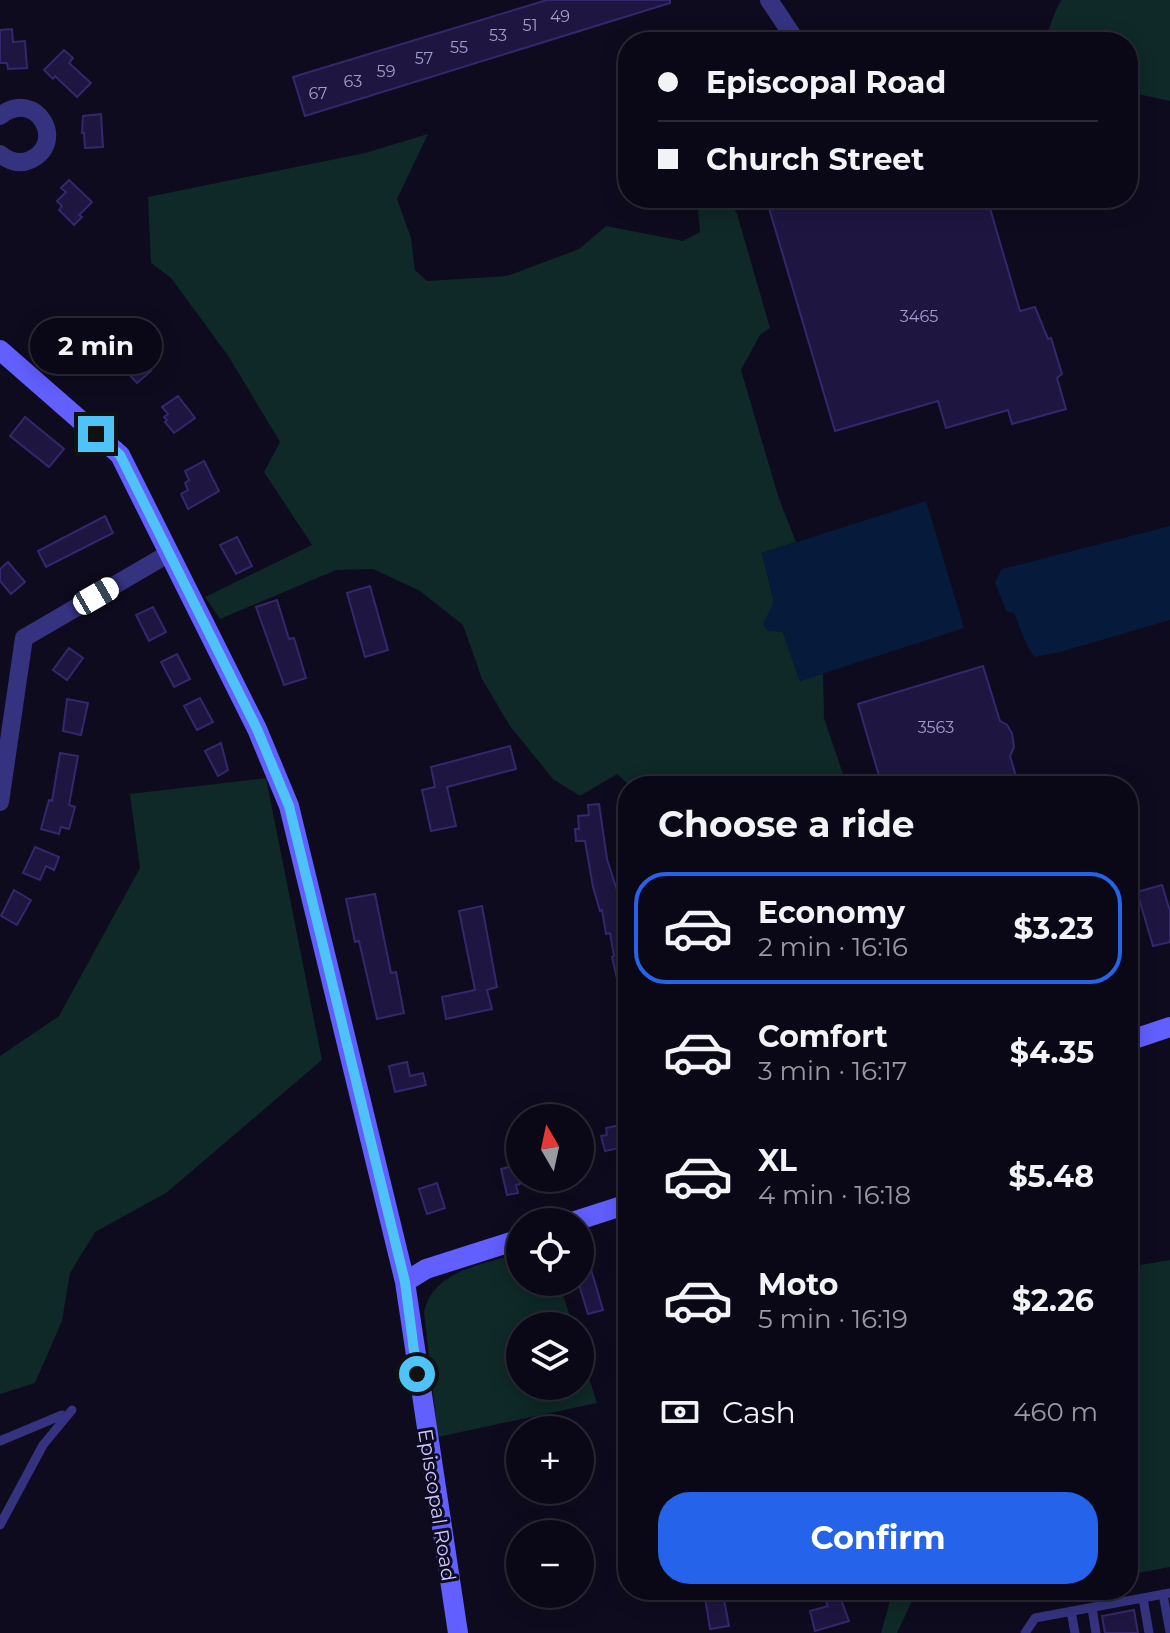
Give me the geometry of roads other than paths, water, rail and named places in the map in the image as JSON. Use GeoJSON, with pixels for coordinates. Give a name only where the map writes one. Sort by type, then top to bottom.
{"type":"FeatureCollection","features":[{"type":"Feature","properties":{"kind":"street"},"geometry":{"type":"LineString","coordinates":[[769,0],[790,32]]}},
{"type":"Feature","properties":{"kind":"street"},"geometry":{"type":"LineString","coordinates":[[0,116],[10,109],[28,108],[42,119],[47,136],[45,145],[33,159],[15,162],[0,154]]}},
{"type":"Feature","properties":{"kind":"street","name":"Episcopal Road"},"geometry":{"type":"LineString","coordinates":[[0,350],[120,455],[257,729],[289,806],[405,1282],[458,1633]]}},
{"type":"Feature","properties":{"kind":"street"},"geometry":{"type":"LineString","coordinates":[[0,802],[24,638],[168,554]]}},
{"type":"Feature","properties":{"kind":"street"},"geometry":{"type":"LineString","coordinates":[[1138,1038],[1170,1027]]}},
{"type":"Feature","properties":{"kind":"street"},"geometry":{"type":"LineString","coordinates":[[594,1215],[618,1207]]}},
{"type":"Feature","properties":{"kind":"street"},"geometry":{"type":"LineString","coordinates":[[405,1282],[426,1269],[506,1243]]}},
{"type":"Feature","properties":{"kind":"lane"},"geometry":{"type":"LineString","coordinates":[[0,1441],[72,1410],[43,1445],[0,1525]]}},
{"type":"Feature","properties":{"kind":"lane"},"geometry":{"type":"LineString","coordinates":[[1138,1599],[1166,1594],[1170,1632]]}},
{"type":"Feature","properties":{"kind":"lane"},"geometry":{"type":"LineString","coordinates":[[1143,1598],[1149,1633]]}},
{"type":"Feature","properties":{"kind":"lane"},"geometry":{"type":"LineString","coordinates":[[1025,1633],[1035,1618],[1133,1600]]}},
{"type":"Feature","properties":{"kind":"lane"},"geometry":{"type":"LineString","coordinates":[[1092,1608],[1096,1633]]}},
{"type":"Feature","properties":{"kind":"lane"},"geometry":{"type":"LineString","coordinates":[[1071,1611],[1075,1633]]}},
{"type":"Feature","properties":{"kind":"water"},"geometry":{"type":"Polygon","coordinates":[[[926,501],[964,628],[800,681],[783,632],[768,631],[763,624],[774,602],[762,553],[926,501]]]}},
{"type":"Feature","properties":{"kind":"water"},"geometry":{"type":"Polygon","coordinates":[[[1170,526],[1170,620],[1035,657],[1028,648],[1014,613],[1006,611],[995,582],[1002,569],[1170,526]]]}}]}
